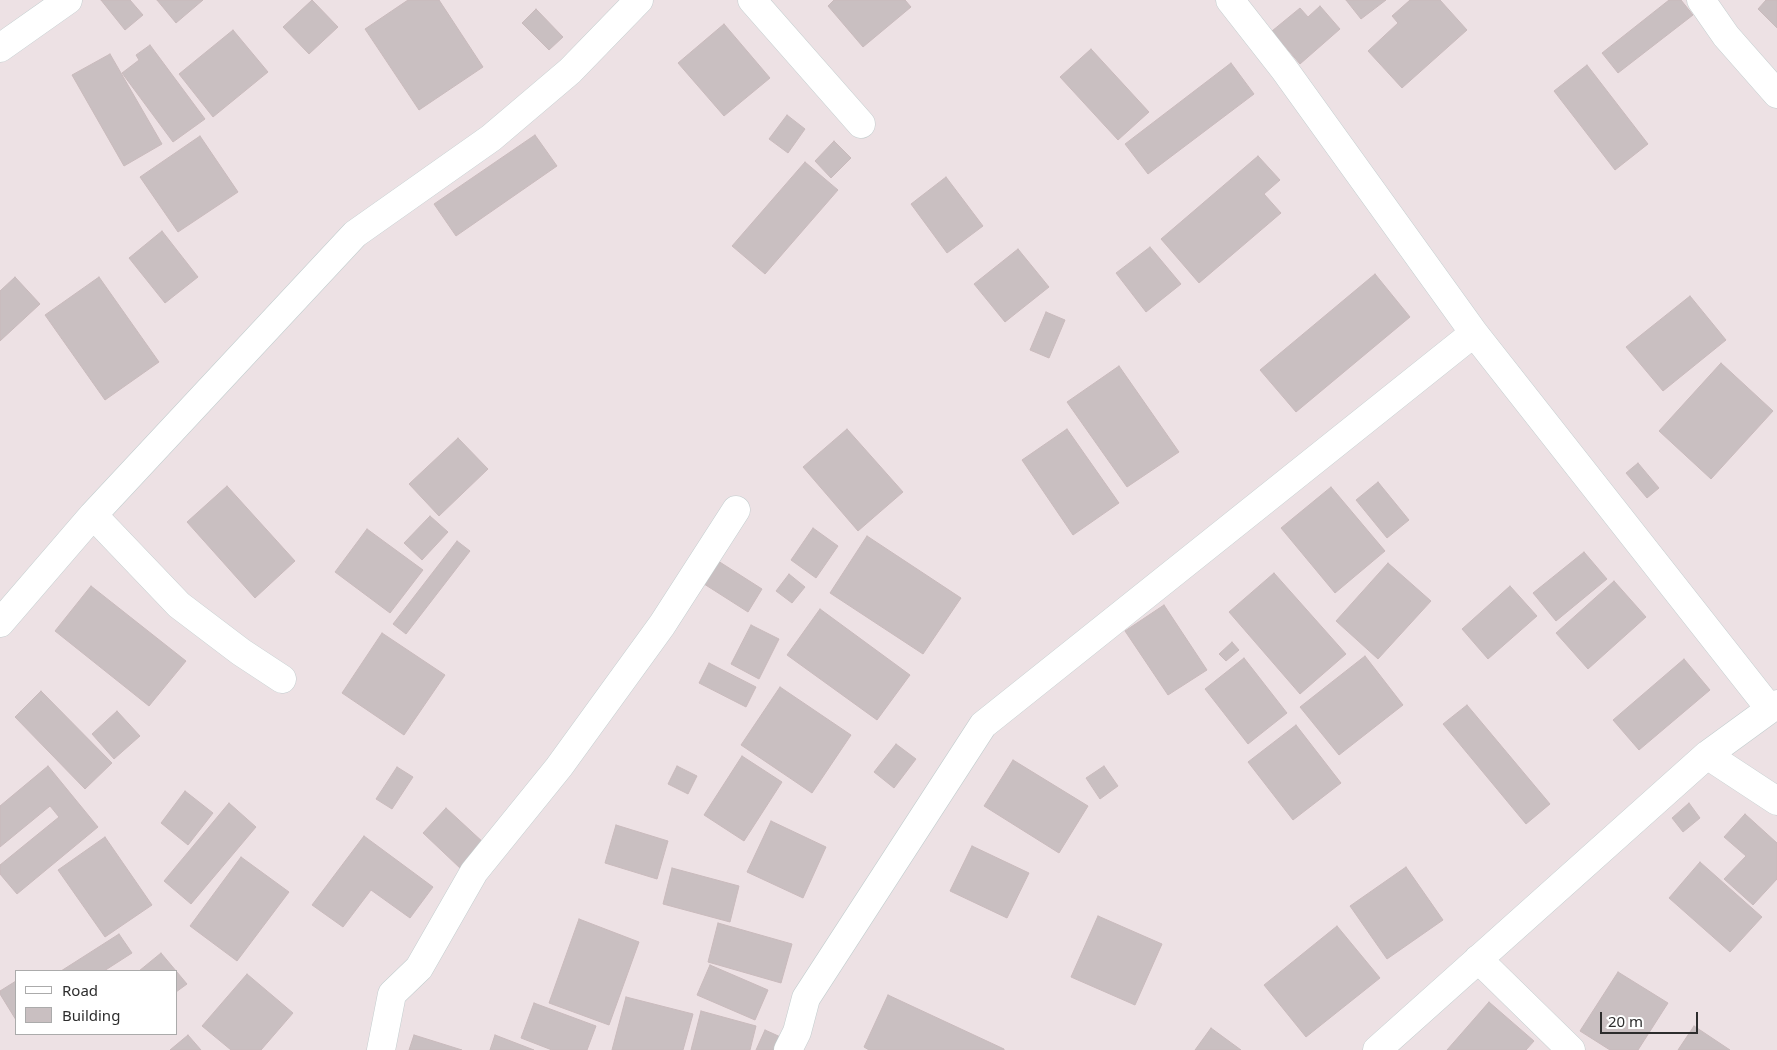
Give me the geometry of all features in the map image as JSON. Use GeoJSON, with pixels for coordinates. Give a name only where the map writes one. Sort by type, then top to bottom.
{"type":"FeatureCollection","features":[{"type":"Feature","properties":{"kind":"street"},"geometry":{"type":"LineString","coordinates":[[0,48],[68,0]]}},
{"type":"Feature","properties":{"kind":"street"},"geometry":{"type":"LineString","coordinates":[[0,623],[93,515],[355,234],[491,138],[570,71],[640,0]]}},
{"type":"Feature","properties":{"kind":"street"},"geometry":{"type":"LineString","coordinates":[[752,0],[861,124]]}},
{"type":"Feature","properties":{"kind":"street"},"geometry":{"type":"LineString","coordinates":[[1230,0],[1284,69],[1474,333],[1774,707],[1707,755],[1377,1050]]}},
{"type":"Feature","properties":{"kind":"street"},"geometry":{"type":"LineString","coordinates":[[1701,0],[1726,36],[1777,94]]}},
{"type":"Feature","properties":{"kind":"street"},"geometry":{"type":"LineString","coordinates":[[788,1050],[797,1032],[806,998],[984,725],[1474,333]]}},
{"type":"Feature","properties":{"kind":"street"},"geometry":{"type":"LineString","coordinates":[[382,1050],[392,994],[419,968],[474,872],[570,751],[662,625],[736,510]]}},
{"type":"Feature","properties":{"kind":"street"},"geometry":{"type":"LineString","coordinates":[[93,515],[179,604],[240,652],[282,679]]}},
{"type":"Feature","properties":{"kind":"street"},"geometry":{"type":"LineString","coordinates":[[1707,755],[1777,801]]}},
{"type":"Feature","properties":{"kind":"street"},"geometry":{"type":"LineString","coordinates":[[1478,959],[1571,1050]]}},
{"type":"Feature","properties":{"kind":"building"},"geometry":{"type":"Polygon","coordinates":[[[101,0],[130,0],[143,15],[125,30],[101,0]]]}},
{"type":"Feature","properties":{"kind":"building"},"geometry":{"type":"Polygon","coordinates":[[[157,0],[203,0],[176,23],[157,0]]]}},
{"type":"Feature","properties":{"kind":"building"},"geometry":{"type":"Polygon","coordinates":[[[312,0],[338,27],[309,54],[283,27],[312,0]]]}},
{"type":"Feature","properties":{"kind":"building"},"geometry":{"type":"Polygon","coordinates":[[[408,0],[439,0],[483,67],[419,110],[365,29],[408,0]]]}},
{"type":"Feature","properties":{"kind":"building"},"geometry":{"type":"Polygon","coordinates":[[[834,0],[905,0],[911,7],[863,47],[828,6],[834,0]]]}},
{"type":"Feature","properties":{"kind":"building"},"geometry":{"type":"Polygon","coordinates":[[[1346,0],[1386,0],[1361,19],[1346,0]]]}},
{"type":"Feature","properties":{"kind":"building"},"geometry":{"type":"Polygon","coordinates":[[[1410,0],[1440,0],[1467,30],[1402,88],[1368,51],[1398,23],[1392,16],[1410,0]]]}},
{"type":"Feature","properties":{"kind":"building"},"geometry":{"type":"Polygon","coordinates":[[[1669,0],[1681,0],[1693,15],[1618,73],[1602,53],[1669,0]]]}},
{"type":"Feature","properties":{"kind":"building"},"geometry":{"type":"Polygon","coordinates":[[[1766,0],[1777,0],[1777,28],[1758,9],[1766,0]]]}},
{"type":"Feature","properties":{"kind":"building"},"geometry":{"type":"Polygon","coordinates":[[[1320,6],[1340,29],[1300,64],[1272,31],[1300,8],[1308,17],[1320,6]]]}},
{"type":"Feature","properties":{"kind":"building"},"geometry":{"type":"Polygon","coordinates":[[[536,9],[563,37],[549,50],[522,23],[536,9]]]}},
{"type":"Feature","properties":{"kind":"building"},"geometry":{"type":"Polygon","coordinates":[[[724,24],[770,78],[724,116],[678,63],[724,24]]]}},
{"type":"Feature","properties":{"kind":"building"},"geometry":{"type":"Polygon","coordinates":[[[233,30],[268,72],[213,117],[179,74],[233,30]]]}},
{"type":"Feature","properties":{"kind":"building"},"geometry":{"type":"Polygon","coordinates":[[[150,45],[205,119],[173,142],[122,73],[139,60],[136,55],[150,45]]]}},
{"type":"Feature","properties":{"kind":"building"},"geometry":{"type":"Polygon","coordinates":[[[1091,49],[1149,112],[1118,140],[1060,77],[1091,49]]]}},
{"type":"Feature","properties":{"kind":"building"},"geometry":{"type":"Polygon","coordinates":[[[110,54],[162,144],[124,166],[72,75],[110,54]]]}},
{"type":"Feature","properties":{"kind":"building"},"geometry":{"type":"Polygon","coordinates":[[[1231,63],[1254,94],[1148,174],[1125,144],[1231,63]]]}},
{"type":"Feature","properties":{"kind":"building"},"geometry":{"type":"Polygon","coordinates":[[[1587,65],[1648,144],[1615,170],[1554,91],[1587,65]]]}},
{"type":"Feature","properties":{"kind":"building"},"geometry":{"type":"Polygon","coordinates":[[[787,115],[805,129],[788,153],[769,139],[787,115]]]}},
{"type":"Feature","properties":{"kind":"building"},"geometry":{"type":"Polygon","coordinates":[[[535,135],[557,166],[456,236],[434,204],[535,135]]]}},
{"type":"Feature","properties":{"kind":"building"},"geometry":{"type":"Polygon","coordinates":[[[200,136],[238,192],[178,232],[140,177],[200,136]]]}},
{"type":"Feature","properties":{"kind":"building"},"geometry":{"type":"Polygon","coordinates":[[[834,141],[851,158],[831,178],[815,161],[834,141]]]}},
{"type":"Feature","properties":{"kind":"building"},"geometry":{"type":"Polygon","coordinates":[[[1258,156],[1280,180],[1264,194],[1281,213],[1199,283],[1161,239],[1258,156]]]}},
{"type":"Feature","properties":{"kind":"building"},"geometry":{"type":"Polygon","coordinates":[[[805,162],[838,190],[765,274],[732,246],[805,162]]]}},
{"type":"Feature","properties":{"kind":"building"},"geometry":{"type":"Polygon","coordinates":[[[946,177],[983,226],[947,253],[911,204],[946,177]]]}},
{"type":"Feature","properties":{"kind":"building"},"geometry":{"type":"Polygon","coordinates":[[[162,231],[198,277],[165,303],[129,258],[162,231]]]}},
{"type":"Feature","properties":{"kind":"building"},"geometry":{"type":"Polygon","coordinates":[[[1150,247],[1181,284],[1146,312],[1116,273],[1150,247]]]}},
{"type":"Feature","properties":{"kind":"building"},"geometry":{"type":"Polygon","coordinates":[[[1018,249],[1049,287],[1005,322],[974,284],[1018,249]]]}},
{"type":"Feature","properties":{"kind":"building"},"geometry":{"type":"Polygon","coordinates":[[[1375,274],[1410,317],[1296,412],[1260,370],[1375,274]]]}},
{"type":"Feature","properties":{"kind":"building"},"geometry":{"type":"Polygon","coordinates":[[[15,277],[40,304],[0,341],[0,291],[15,277]]]}},
{"type":"Feature","properties":{"kind":"building"},"geometry":{"type":"Polygon","coordinates":[[[99,277],[159,362],[105,400],[45,315],[99,277]]]}},
{"type":"Feature","properties":{"kind":"building"},"geometry":{"type":"Polygon","coordinates":[[[1690,296],[1726,340],[1663,391],[1626,347],[1690,296]]]}},
{"type":"Feature","properties":{"kind":"building"},"geometry":{"type":"Polygon","coordinates":[[[1046,312],[1065,320],[1049,358],[1030,350],[1046,312]]]}},
{"type":"Feature","properties":{"kind":"building"},"geometry":{"type":"Polygon","coordinates":[[[1721,363],[1773,411],[1711,479],[1659,431],[1721,363]]]}},
{"type":"Feature","properties":{"kind":"building"},"geometry":{"type":"Polygon","coordinates":[[[1119,366],[1179,452],[1127,487],[1067,402],[1119,366]]]}},
{"type":"Feature","properties":{"kind":"building"},"geometry":{"type":"Polygon","coordinates":[[[847,429],[903,492],[858,531],[803,467],[847,429]]]}},
{"type":"Feature","properties":{"kind":"building"},"geometry":{"type":"Polygon","coordinates":[[[1067,429],[1119,503],[1073,535],[1022,460],[1067,429]]]}},
{"type":"Feature","properties":{"kind":"building"},"geometry":{"type":"Polygon","coordinates":[[[458,438],[488,469],[439,516],[409,484],[458,438]]]}},
{"type":"Feature","properties":{"kind":"building"},"geometry":{"type":"Polygon","coordinates":[[[1638,463],[1659,488],[1647,498],[1626,473],[1638,463]]]}},
{"type":"Feature","properties":{"kind":"building"},"geometry":{"type":"Polygon","coordinates":[[[1378,482],[1409,520],[1387,538],[1356,500],[1378,482]]]}},
{"type":"Feature","properties":{"kind":"building"},"geometry":{"type":"Polygon","coordinates":[[[227,486],[295,561],[255,598],[187,522],[227,486]]]}},
{"type":"Feature","properties":{"kind":"building"},"geometry":{"type":"Polygon","coordinates":[[[1331,487],[1385,551],[1335,593],[1281,528],[1331,487]]]}},
{"type":"Feature","properties":{"kind":"building"},"geometry":{"type":"Polygon","coordinates":[[[430,516],[448,532],[422,560],[404,543],[430,516]]]}},
{"type":"Feature","properties":{"kind":"building"},"geometry":{"type":"Polygon","coordinates":[[[813,528],[838,546],[816,578],[791,560],[813,528]]]}},
{"type":"Feature","properties":{"kind":"building"},"geometry":{"type":"Polygon","coordinates":[[[367,529],[423,570],[390,613],[335,572],[367,529]]]}},
{"type":"Feature","properties":{"kind":"building"},"geometry":{"type":"Polygon","coordinates":[[[867,536],[961,598],[923,654],[830,593],[867,536]]]}},
{"type":"Feature","properties":{"kind":"building"},"geometry":{"type":"Polygon","coordinates":[[[457,541],[470,551],[406,634],[393,624],[457,541]]]}},
{"type":"Feature","properties":{"kind":"building"},"geometry":{"type":"Polygon","coordinates":[[[1584,552],[1607,579],[1556,621],[1533,593],[1584,552]]]}},
{"type":"Feature","properties":{"kind":"building"},"geometry":{"type":"Polygon","coordinates":[[[715,559],[762,589],[748,612],[701,582],[715,559]]]}},
{"type":"Feature","properties":{"kind":"building"},"geometry":{"type":"Polygon","coordinates":[[[1388,563],[1431,601],[1378,659],[1336,621],[1388,563]]]}},
{"type":"Feature","properties":{"kind":"building"},"geometry":{"type":"Polygon","coordinates":[[[1274,573],[1346,654],[1300,694],[1229,612],[1274,573]]]}},
{"type":"Feature","properties":{"kind":"building"},"geometry":{"type":"Polygon","coordinates":[[[789,574],[805,587],[792,603],[776,591],[789,574]]]}},
{"type":"Feature","properties":{"kind":"building"},"geometry":{"type":"Polygon","coordinates":[[[1614,581],[1646,617],[1588,669],[1556,633],[1614,581]]]}},
{"type":"Feature","properties":{"kind":"building"},"geometry":{"type":"Polygon","coordinates":[[[91,586],[186,661],[149,706],[55,631],[91,586]]]}},
{"type":"Feature","properties":{"kind":"building"},"geometry":{"type":"Polygon","coordinates":[[[1510,586],[1537,616],[1488,659],[1462,629],[1510,586]]]}},
{"type":"Feature","properties":{"kind":"building"},"geometry":{"type":"Polygon","coordinates":[[[1164,605],[1207,670],[1168,695],[1125,631],[1164,605]]]}},
{"type":"Feature","properties":{"kind":"building"},"geometry":{"type":"Polygon","coordinates":[[[820,609],[910,675],[877,720],[787,655],[820,609]]]}},
{"type":"Feature","properties":{"kind":"building"},"geometry":{"type":"Polygon","coordinates":[[[751,625],[779,639],[759,679],[731,664],[751,625]]]}},
{"type":"Feature","properties":{"kind":"building"},"geometry":{"type":"Polygon","coordinates":[[[382,633],[445,675],[404,735],[342,693],[382,633]]]}},
{"type":"Feature","properties":{"kind":"building"},"geometry":{"type":"Polygon","coordinates":[[[1232,642],[1239,650],[1226,661],[1219,654],[1232,642]]]}},
{"type":"Feature","properties":{"kind":"building"},"geometry":{"type":"Polygon","coordinates":[[[1365,656],[1403,705],[1339,755],[1300,707],[1365,656]]]}},
{"type":"Feature","properties":{"kind":"building"},"geometry":{"type":"Polygon","coordinates":[[[1244,658],[1287,713],[1248,744],[1205,689],[1244,658]]]}},
{"type":"Feature","properties":{"kind":"building"},"geometry":{"type":"Polygon","coordinates":[[[1684,659],[1710,690],[1639,750],[1613,720],[1684,659]]]}},
{"type":"Feature","properties":{"kind":"building"},"geometry":{"type":"Polygon","coordinates":[[[709,663],[756,687],[746,707],[699,683],[709,663]]]}},
{"type":"Feature","properties":{"kind":"building"},"geometry":{"type":"Polygon","coordinates":[[[780,687],[851,735],[812,793],[741,745],[780,687]]]}},
{"type":"Feature","properties":{"kind":"building"},"geometry":{"type":"Polygon","coordinates":[[[41,691],[112,763],[85,789],[15,717],[41,691]]]}},
{"type":"Feature","properties":{"kind":"building"},"geometry":{"type":"Polygon","coordinates":[[[1467,705],[1550,804],[1526,824],[1443,724],[1467,705]]]}},
{"type":"Feature","properties":{"kind":"building"},"geometry":{"type":"Polygon","coordinates":[[[117,711],[140,736],[114,759],[92,734],[117,711]]]}},
{"type":"Feature","properties":{"kind":"building"},"geometry":{"type":"Polygon","coordinates":[[[1296,725],[1341,783],[1293,820],[1248,762],[1296,725]]]}},
{"type":"Feature","properties":{"kind":"building"},"geometry":{"type":"Polygon","coordinates":[[[896,744],[916,759],[894,788],[874,772],[896,744]]]}},
{"type":"Feature","properties":{"kind":"building"},"geometry":{"type":"Polygon","coordinates":[[[742,756],[782,782],[744,841],[704,815],[742,756]]]}},
{"type":"Feature","properties":{"kind":"building"},"geometry":{"type":"Polygon","coordinates":[[[1013,760],[1088,806],[1059,853],[984,806],[1013,760]]]}},
{"type":"Feature","properties":{"kind":"building"},"geometry":{"type":"Polygon","coordinates":[[[48,766],[98,827],[17,894],[0,874],[0,865],[59,817],[50,806],[0,847],[0,806],[48,766]]]}},
{"type":"Feature","properties":{"kind":"building"},"geometry":{"type":"Polygon","coordinates":[[[677,766],[697,776],[688,794],[668,784],[677,766]]]}},
{"type":"Feature","properties":{"kind":"building"},"geometry":{"type":"Polygon","coordinates":[[[1104,766],[1118,786],[1100,799],[1086,778],[1104,766]]]}},
{"type":"Feature","properties":{"kind":"building"},"geometry":{"type":"Polygon","coordinates":[[[397,767],[413,777],[392,809],[376,799],[397,767]]]}},
{"type":"Feature","properties":{"kind":"building"},"geometry":{"type":"Polygon","coordinates":[[[185,791],[213,813],[188,845],[161,823],[185,791]]]}},
{"type":"Feature","properties":{"kind":"building"},"geometry":{"type":"Polygon","coordinates":[[[229,803],[256,827],[191,904],[164,881],[229,803]]]}},
{"type":"Feature","properties":{"kind":"building"},"geometry":{"type":"Polygon","coordinates":[[[1689,803],[1700,818],[1683,832],[1672,818],[1689,803]]]}},
{"type":"Feature","properties":{"kind":"building"},"geometry":{"type":"Polygon","coordinates":[[[446,808],[485,844],[461,869],[423,833],[446,808]]]}},
{"type":"Feature","properties":{"kind":"building"},"geometry":{"type":"Polygon","coordinates":[[[1745,814],[1777,843],[1777,879],[1753,905],[1724,879],[1746,856],[1724,837],[1745,814]]]}},
{"type":"Feature","properties":{"kind":"building"},"geometry":{"type":"Polygon","coordinates":[[[771,821],[826,847],[803,898],[747,872],[771,821]]]}},
{"type":"Feature","properties":{"kind":"building"},"geometry":{"type":"Polygon","coordinates":[[[616,825],[668,841],[657,879],[605,863],[616,825]]]}},
{"type":"Feature","properties":{"kind":"building"},"geometry":{"type":"Polygon","coordinates":[[[364,836],[433,887],[410,918],[371,890],[343,927],[312,905],[364,836]]]}},
{"type":"Feature","properties":{"kind":"building"},"geometry":{"type":"Polygon","coordinates":[[[105,837],[152,905],[105,937],[58,870],[105,837]]]}},
{"type":"Feature","properties":{"kind":"building"},"geometry":{"type":"Polygon","coordinates":[[[972,846],[1029,873],[1007,918],[950,891],[972,846]]]}},
{"type":"Feature","properties":{"kind":"building"},"geometry":{"type":"Polygon","coordinates":[[[241,857],[289,892],[237,961],[190,926],[241,857]]]}},
{"type":"Feature","properties":{"kind":"building"},"geometry":{"type":"Polygon","coordinates":[[[1700,862],[1762,917],[1730,952],[1669,898],[1700,862]]]}},
{"type":"Feature","properties":{"kind":"building"},"geometry":{"type":"Polygon","coordinates":[[[1406,867],[1443,920],[1387,959],[1350,906],[1406,867]]]}},
{"type":"Feature","properties":{"kind":"building"},"geometry":{"type":"Polygon","coordinates":[[[672,868],[739,886],[730,922],[663,904],[672,868]]]}},
{"type":"Feature","properties":{"kind":"building"},"geometry":{"type":"Polygon","coordinates":[[[1098,916],[1162,944],[1135,1005],[1071,977],[1098,916]]]}},
{"type":"Feature","properties":{"kind":"building"},"geometry":{"type":"Polygon","coordinates":[[[579,919],[639,942],[609,1025],[549,1003],[579,919]]]}},
{"type":"Feature","properties":{"kind":"building"},"geometry":{"type":"Polygon","coordinates":[[[718,923],[792,944],[781,983],[708,962],[718,923]]]}},
{"type":"Feature","properties":{"kind":"building"},"geometry":{"type":"Polygon","coordinates":[[[1337,926],[1380,978],[1306,1037],[1264,985],[1337,926]]]}},
{"type":"Feature","properties":{"kind":"building"},"geometry":{"type":"Polygon","coordinates":[[[119,934],[132,953],[106,970],[63,970],[119,934]]]}},
{"type":"Feature","properties":{"kind":"building"},"geometry":{"type":"Polygon","coordinates":[[[161,953],[175,970],[140,970],[161,953]]]}},
{"type":"Feature","properties":{"kind":"building"},"geometry":{"type":"Polygon","coordinates":[[[710,965],[768,990],[755,1020],[697,995],[710,965]]]}},
{"type":"Feature","properties":{"kind":"building"},"geometry":{"type":"Polygon","coordinates":[[[1618,972],[1668,1003],[1638,1050],[1610,1050],[1580,1031],[1618,972]]]}},
{"type":"Feature","properties":{"kind":"building"},"geometry":{"type":"Polygon","coordinates":[[[178,973],[187,984],[178,991],[178,973]]]}},
{"type":"Feature","properties":{"kind":"building"},"geometry":{"type":"Polygon","coordinates":[[[247,974],[293,1013],[261,1050],[231,1050],[202,1026],[247,974]]]}},
{"type":"Feature","properties":{"kind":"building"},"geometry":{"type":"Polygon","coordinates":[[[15,982],[15,1018],[0,994],[0,991],[15,982]]]}},
{"type":"Feature","properties":{"kind":"building"},"geometry":{"type":"Polygon","coordinates":[[[888,995],[1004,1050],[869,1050],[864,1047],[888,995]]]}},
{"type":"Feature","properties":{"kind":"building"},"geometry":{"type":"Polygon","coordinates":[[[626,997],[693,1014],[683,1050],[612,1050],[626,997]]]}},
{"type":"Feature","properties":{"kind":"building"},"geometry":{"type":"Polygon","coordinates":[[[1489,1002],[1534,1041],[1526,1050],[1447,1050],[1489,1002]]]}},
{"type":"Feature","properties":{"kind":"building"},"geometry":{"type":"Polygon","coordinates":[[[534,1003],[596,1026],[587,1050],[552,1050],[521,1038],[534,1003]]]}},
{"type":"Feature","properties":{"kind":"building"},"geometry":{"type":"Polygon","coordinates":[[[701,1011],[756,1026],[750,1050],[691,1050],[701,1011]]]}},
{"type":"Feature","properties":{"kind":"building"},"geometry":{"type":"Polygon","coordinates":[[[1694,1026],[1730,1050],[1678,1050],[1694,1026]]]}},
{"type":"Feature","properties":{"kind":"building"},"geometry":{"type":"Polygon","coordinates":[[[1211,1028],[1241,1050],[1195,1050],[1211,1028]]]}},
{"type":"Feature","properties":{"kind":"building"},"geometry":{"type":"Polygon","coordinates":[[[765,1030],[785,1039],[780,1050],[756,1050],[765,1030]]]}},
{"type":"Feature","properties":{"kind":"building"},"geometry":{"type":"Polygon","coordinates":[[[188,1035],[201,1050],[170,1050],[188,1035]]]}},
{"type":"Feature","properties":{"kind":"building"},"geometry":{"type":"Polygon","coordinates":[[[414,1035],[462,1050],[409,1050],[414,1035]]]}},
{"type":"Feature","properties":{"kind":"building"},"geometry":{"type":"Polygon","coordinates":[[[495,1035],[534,1050],[490,1050],[495,1035]]]}}]}
